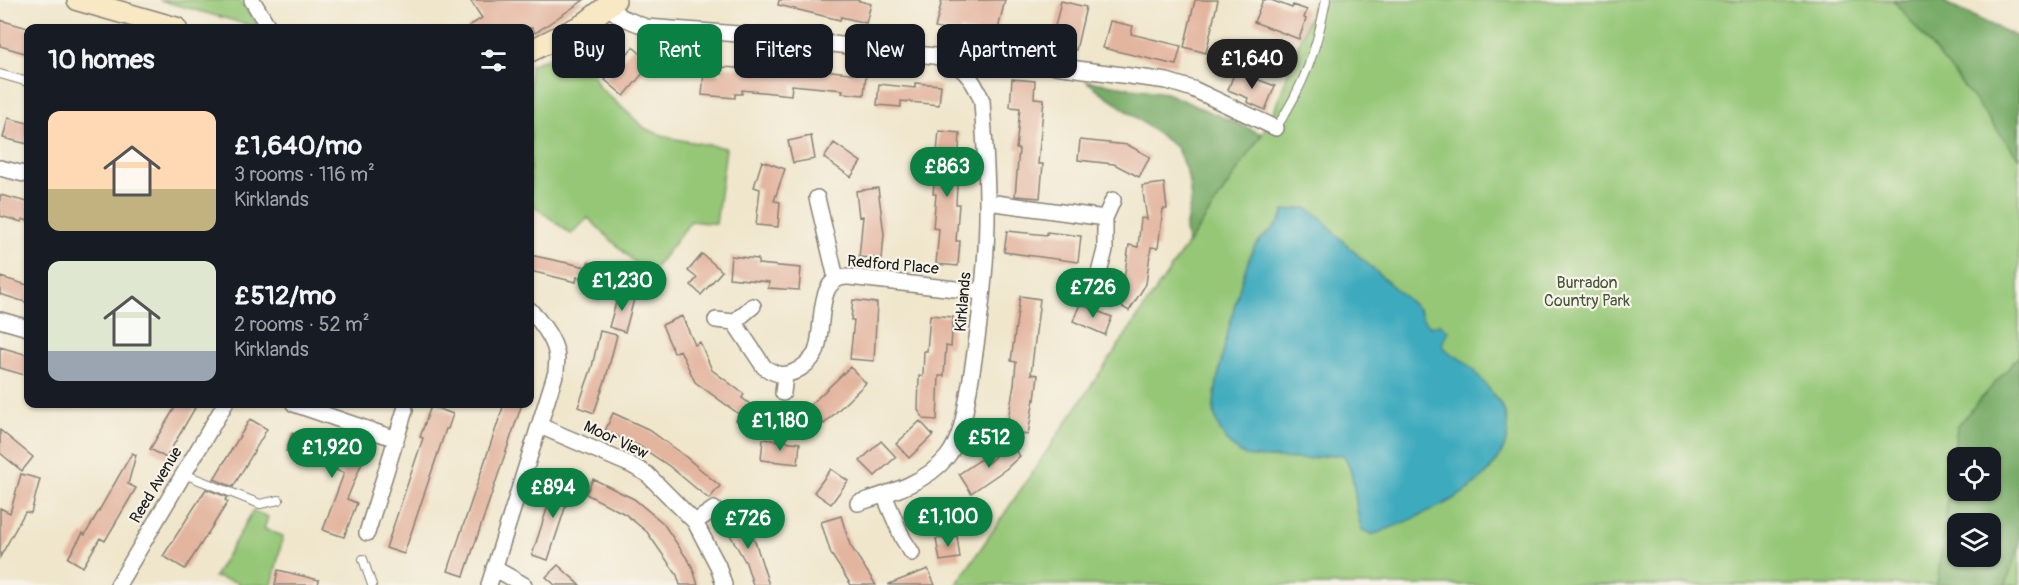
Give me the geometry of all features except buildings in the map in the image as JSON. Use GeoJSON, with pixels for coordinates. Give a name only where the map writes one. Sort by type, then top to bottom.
{"type":"FeatureCollection","features":[{"type":"Feature","properties":{"kind":"main road"},"geometry":{"type":"LineString","coordinates":[[78,0],[157,24]]}},
{"type":"Feature","properties":{"kind":"main road"},"geometry":{"type":"LineString","coordinates":[[534,49],[583,25],[611,4]]}},
{"type":"Feature","properties":{"kind":"street"},"geometry":{"type":"LineString","coordinates":[[252,0],[267,24]]}},
{"type":"Feature","properties":{"kind":"street"},"geometry":{"type":"LineString","coordinates":[[611,4],[621,17],[646,27],[765,36],[937,57]]}},
{"type":"Feature","properties":{"kind":"street"},"geometry":{"type":"LineString","coordinates":[[1077,69],[1142,77],[1193,89],[1276,128]]}},
{"type":"Feature","properties":{"kind":"street","name":"Kirklands"},"geometry":{"type":"LineString","coordinates":[[858,503],[884,495],[927,475],[938,467],[958,438],[977,343],[987,202],[982,101],[971,78]]}},
{"type":"Feature","properties":{"kind":"street"},"geometry":{"type":"LineString","coordinates":[[0,168],[24,174]]}},
{"type":"Feature","properties":{"kind":"street","name":"Redford Place"},"geometry":{"type":"LineString","coordinates":[[817,198],[836,278]]}},
{"type":"Feature","properties":{"kind":"street"},"geometry":{"type":"LineString","coordinates":[[1089,289],[1099,273],[1105,250],[1104,218],[1113,200]]}},
{"type":"Feature","properties":{"kind":"street"},"geometry":{"type":"LineString","coordinates":[[987,202],[1104,218]]}},
{"type":"Feature","properties":{"kind":"street","name":"Redford Place"},"geometry":{"type":"LineString","coordinates":[[785,375],[802,367],[815,353],[826,293],[836,278],[982,292]]}},
{"type":"Feature","properties":{"kind":"street"},"geometry":{"type":"LineString","coordinates":[[716,320],[734,322],[753,306]]}},
{"type":"Feature","properties":{"kind":"street"},"geometry":{"type":"LineString","coordinates":[[489,585],[556,372],[556,353],[534,314]]}},
{"type":"Feature","properties":{"kind":"street"},"geometry":{"type":"LineString","coordinates":[[0,320],[24,327]]}},
{"type":"Feature","properties":{"kind":"street"},"geometry":{"type":"LineString","coordinates":[[734,322],[764,367],[771,372],[785,375],[783,393]]}},
{"type":"Feature","properties":{"kind":"street","name":"Reed Avenue"},"geometry":{"type":"LineString","coordinates":[[123,584],[223,408]]}},
{"type":"Feature","properties":{"kind":"street"},"geometry":{"type":"LineString","coordinates":[[306,408],[396,439]]}},
{"type":"Feature","properties":{"kind":"street"},"geometry":{"type":"LineString","coordinates":[[367,533],[405,411]]}},
{"type":"Feature","properties":{"kind":"street","name":"Moor View"},"geometry":{"type":"LineString","coordinates":[[540,426],[647,474],[695,522],[718,566],[724,585]]}},
{"type":"Feature","properties":{"kind":"street"},"geometry":{"type":"LineString","coordinates":[[884,495],[903,539],[912,553]]}},
{"type":"Feature","properties":{"kind":"street"},"geometry":{"type":"LineString","coordinates":[[695,522],[714,509]]}},
{"type":"Feature","properties":{"kind":"street"},"geometry":{"type":"LineString","coordinates":[[494,568],[524,585]]}},
{"type":"Feature","properties":{"kind":"lane"},"geometry":{"type":"LineString","coordinates":[[1276,128],[1294,101],[1306,75],[1323,21],[1326,0]]}},
{"type":"Feature","properties":{"kind":"lane"},"geometry":{"type":"LineString","coordinates":[[0,74],[24,81]]}},
{"type":"Feature","properties":{"kind":"lane"},"geometry":{"type":"LineString","coordinates":[[184,474],[260,504],[279,500]]}},
{"type":"Feature","properties":{"kind":"lane"},"geometry":{"type":"LineString","coordinates":[[363,559],[372,585]]}},
{"type":"Feature","properties":{"kind":"green space"},"geometry":{"type":"Polygon","coordinates":[[[159,0],[240,0],[257,24],[246,24],[159,0]]]}},
{"type":"Feature","properties":{"kind":"green space","name":"Burradon Country Park"},"geometry":{"type":"Polygon","coordinates":[[[1315,0],[1944,0],[1947,4],[2019,38],[2019,585],[956,585],[1262,134],[1274,111],[1315,0]]]}},
{"type":"Feature","properties":{"kind":"green space"},"geometry":{"type":"Polygon","coordinates":[[[1893,0],[1944,0],[1947,4],[2019,38],[2019,158],[1951,70],[1893,0]]]}},
{"type":"Feature","properties":{"kind":"green space"},"geometry":{"type":"Polygon","coordinates":[[[552,56],[552,78],[595,78],[599,87],[646,129],[670,138],[726,148],[716,224],[691,221],[649,276],[588,218],[571,234],[534,206],[534,63],[552,56]]]}},
{"type":"Feature","properties":{"kind":"green space"},"geometry":{"type":"Polygon","coordinates":[[[1086,81],[1166,93],[1262,134],[1188,244],[1185,230],[1191,199],[1188,176],[1177,148],[1086,81]]]}},
{"type":"Feature","properties":{"kind":"green space"},"geometry":{"type":"Polygon","coordinates":[[[2019,356],[2019,546],[2006,585],[1937,585],[1948,501],[2001,501],[2001,447],[1954,447],[1957,426],[2019,356]]]}},
{"type":"Feature","properties":{"kind":"green space"},"geometry":{"type":"Polygon","coordinates":[[[253,511],[268,517],[264,529],[283,536],[272,585],[238,585],[238,582],[214,577],[253,511]]]}},
{"type":"Feature","properties":{"kind":"water"},"geometry":{"type":"Polygon","coordinates":[[[1305,208],[1321,218],[1352,250],[1419,310],[1423,319],[1430,326],[1440,324],[1448,331],[1442,345],[1473,369],[1500,403],[1506,417],[1508,432],[1506,442],[1498,460],[1485,475],[1452,500],[1378,533],[1372,534],[1362,530],[1351,471],[1343,455],[1307,459],[1247,456],[1240,453],[1224,438],[1215,417],[1215,398],[1223,353],[1236,299],[1250,256],[1256,245],[1276,226],[1284,211],[1305,208]]]}}]}
